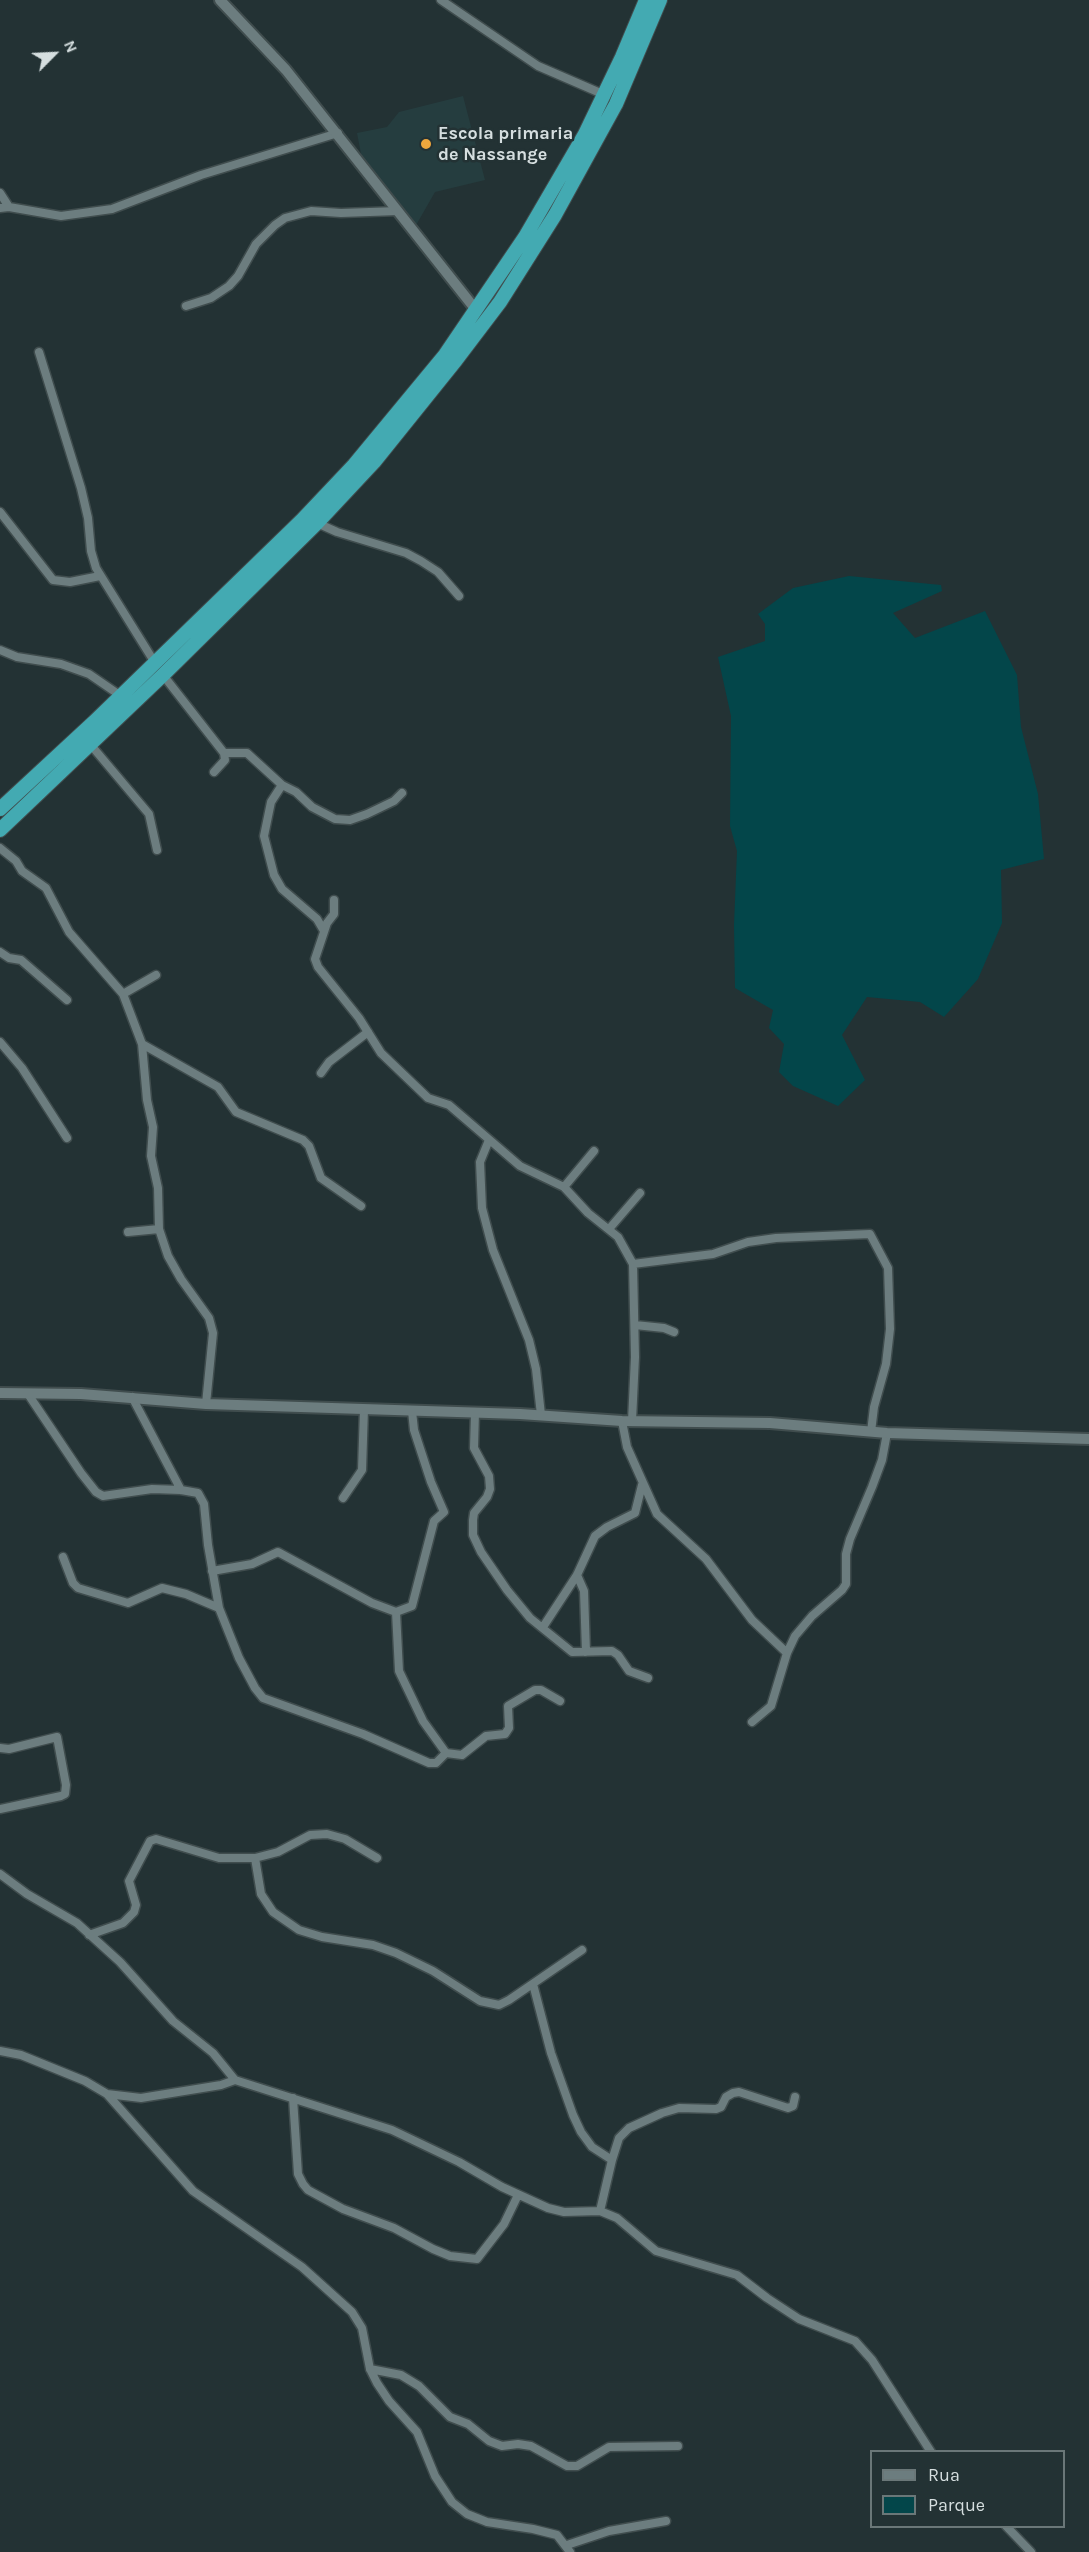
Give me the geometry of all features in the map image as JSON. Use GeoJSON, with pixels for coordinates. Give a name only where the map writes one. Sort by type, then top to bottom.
{"type":"FeatureCollection","features":[{"type":"Feature","properties":{"kind":"highway"},"geometry":{"type":"LineString","coordinates":[[0,809],[121,696],[302,520],[354,465],[445,355],[555,187],[605,95],[646,0]]}},
{"type":"Feature","properties":{"kind":"highway"},"geometry":{"type":"LineString","coordinates":[[0,830],[163,675],[317,523],[374,462],[500,302],[555,215],[616,104],[660,0]]}},
{"type":"Feature","properties":{"kind":"street"},"geometry":{"type":"LineString","coordinates":[[220,0],[286,70],[476,310]]}},
{"type":"Feature","properties":{"kind":"street"},"geometry":{"type":"LineString","coordinates":[[441,0],[538,66],[605,95]]}},
{"type":"Feature","properties":{"kind":"street"},"geometry":{"type":"LineString","coordinates":[[0,193],[5,208],[61,216],[112,209],[201,176],[338,133]]}},
{"type":"Feature","properties":{"kind":"street"},"geometry":{"type":"LineString","coordinates":[[186,306],[211,298],[230,286],[256,244],[285,218],[311,211],[341,213],[398,211]]}},
{"type":"Feature","properties":{"kind":"street"},"geometry":{"type":"LineString","coordinates":[[39,352],[81,488],[88,518],[91,551],[100,576],[155,663]]}},
{"type":"Feature","properties":{"kind":"street"},"geometry":{"type":"LineString","coordinates":[[0,512],[53,580],[70,582],[100,576]]}},
{"type":"Feature","properties":{"kind":"street"},"geometry":{"type":"LineString","coordinates":[[317,523],[338,532],[406,553],[422,561],[438,573],[459,596]]}},
{"type":"Feature","properties":{"kind":"street"},"geometry":{"type":"LineString","coordinates":[[0,650],[17,657],[61,664],[89,674],[121,696]]}},
{"type":"Feature","properties":{"kind":"street"},"geometry":{"type":"LineString","coordinates":[[163,675],[224,753],[225,760],[214,771]]}},
{"type":"Feature","properties":{"kind":"street"},"geometry":{"type":"LineString","coordinates":[[90,744],[149,814],[157,850]]}},
{"type":"Feature","properties":{"kind":"street"},"geometry":{"type":"LineString","coordinates":[[224,753],[247,753],[282,785],[296,792],[312,807],[341,820],[367,813],[394,801],[402,793]]}},
{"type":"Feature","properties":{"kind":"street"},"geometry":{"type":"LineString","coordinates":[[282,785],[271,802],[264,836],[274,875],[282,889],[317,919],[324,931]]}},
{"type":"Feature","properties":{"kind":"street"},"geometry":{"type":"LineString","coordinates":[[0,848],[16,861],[22,871],[45,888],[69,932],[123,994],[142,1044],[147,1100],[153,1127],[151,1156],[158,1188],[159,1229],[168,1256],[181,1279],[206,1312],[213,1333],[206,1404]]}},
{"type":"Feature","properties":{"kind":"street"},"geometry":{"type":"LineString","coordinates":[[334,900],[334,914],[324,931],[315,958],[318,968],[368,1032],[381,1053],[423,1095],[435,1102],[449,1105],[520,1166],[564,1187],[588,1213],[618,1237],[633,1264],[635,1325],[627,1447],[642,1485],[657,1514],[706,1559],[752,1620],[787,1653]]}},
{"type":"Feature","properties":{"kind":"street"},"geometry":{"type":"LineString","coordinates":[[0,952],[9,958],[21,960],[67,1000]]}},
{"type":"Feature","properties":{"kind":"street"},"geometry":{"type":"LineString","coordinates":[[123,994],[156,975]]}},
{"type":"Feature","properties":{"kind":"street"},"geometry":{"type":"LineString","coordinates":[[321,1073],[329,1062],[368,1032]]}},
{"type":"Feature","properties":{"kind":"street"},"geometry":{"type":"LineString","coordinates":[[0,1042],[22,1068],[67,1138]]}},
{"type":"Feature","properties":{"kind":"street"},"geometry":{"type":"LineString","coordinates":[[142,1044],[218,1087],[236,1112],[303,1140],[309,1146],[321,1178],[361,1206]]}},
{"type":"Feature","properties":{"kind":"street"},"geometry":{"type":"LineString","coordinates":[[489,1140],[480,1162],[482,1208],[491,1244],[529,1340],[536,1369],[541,1415]]}},
{"type":"Feature","properties":{"kind":"street"},"geometry":{"type":"LineString","coordinates":[[564,1187],[594,1151]]}},
{"type":"Feature","properties":{"kind":"street"},"geometry":{"type":"LineString","coordinates":[[609,1229],[640,1193]]}},
{"type":"Feature","properties":{"kind":"street"},"geometry":{"type":"LineString","coordinates":[[128,1232],[159,1229]]}},
{"type":"Feature","properties":{"kind":"street"},"geometry":{"type":"LineString","coordinates":[[633,1264],[713,1254],[748,1242],[776,1238],[870,1234],[888,1268],[890,1329],[886,1364],[874,1407],[871,1432]]}},
{"type":"Feature","properties":{"kind":"street"},"geometry":{"type":"LineString","coordinates":[[635,1325],[664,1328],[674,1332]]}},
{"type":"Feature","properties":{"kind":"street"},"geometry":{"type":"LineString","coordinates":[[0,1393],[132,1397],[206,1404],[541,1415],[627,1421],[770,1422],[887,1433],[1089,1439]]}},
{"type":"Feature","properties":{"kind":"street"},"geometry":{"type":"LineString","coordinates":[[28,1394],[96,1492],[103,1497],[152,1489],[195,1492],[201,1497],[219,1608],[239,1658],[263,1698],[363,1734],[429,1764],[436,1763],[446,1753]]}},
{"type":"Feature","properties":{"kind":"street"},"geometry":{"type":"LineString","coordinates":[[132,1397],[165,1455],[181,1490]]}},
{"type":"Feature","properties":{"kind":"street"},"geometry":{"type":"LineString","coordinates":[[343,1498],[362,1470],[364,1409]]}},
{"type":"Feature","properties":{"kind":"street"},"geometry":{"type":"LineString","coordinates":[[212,1571],[252,1564],[279,1552],[337,1585],[396,1612],[412,1606],[434,1521],[444,1512],[431,1482],[414,1430],[412,1411]]}},
{"type":"Feature","properties":{"kind":"street"},"geometry":{"type":"LineString","coordinates":[[475,1413],[474,1448],[489,1476],[490,1489],[474,1514],[473,1535],[481,1552],[530,1618],[572,1652],[612,1651],[618,1655],[629,1671],[648,1678]]}},
{"type":"Feature","properties":{"kind":"street"},"geometry":{"type":"LineString","coordinates":[[752,1722],[771,1706],[787,1653],[803,1625],[846,1584],[846,1554],[850,1539],[882,1460],[887,1433]]}},
{"type":"Feature","properties":{"kind":"street"},"geometry":{"type":"LineString","coordinates":[[543,1627],[577,1575],[595,1536],[607,1527],[635,1513],[642,1485]]}},
{"type":"Feature","properties":{"kind":"street"},"geometry":{"type":"LineString","coordinates":[[63,1557],[73,1583],[87,1590],[128,1603],[162,1588],[186,1594],[219,1608]]}},
{"type":"Feature","properties":{"kind":"street"},"geometry":{"type":"LineString","coordinates":[[577,1575],[584,1591],[586,1653]]}},
{"type":"Feature","properties":{"kind":"street"},"geometry":{"type":"LineString","coordinates":[[396,1612],[399,1671],[423,1721],[446,1753],[462,1755],[486,1736],[508,1732],[508,1706],[535,1690],[541,1690],[560,1701]]}},
{"type":"Feature","properties":{"kind":"street"},"geometry":{"type":"LineString","coordinates":[[0,1748],[9,1749],[57,1737],[66,1785],[65,1794],[61,1796],[0,1809]]}},
{"type":"Feature","properties":{"kind":"street"},"geometry":{"type":"LineString","coordinates":[[89,1935],[123,1923],[134,1912],[136,1905],[129,1881],[150,1841],[156,1839],[219,1858],[255,1858],[278,1852],[310,1835],[327,1834],[345,1839],[377,1858]]}},
{"type":"Feature","properties":{"kind":"street"},"geometry":{"type":"LineString","coordinates":[[255,1858],[261,1894],[273,1912],[299,1930],[322,1937],[373,1945],[396,1953],[433,1971],[469,1996],[491,2004],[499,2005],[509,2000],[582,1950]]}},
{"type":"Feature","properties":{"kind":"street"},"geometry":{"type":"LineString","coordinates":[[0,1874],[27,1894],[65,1915],[120,1962],[172,2021],[213,2053],[235,2080],[392,2130],[459,2162],[518,2195],[564,2212],[600,2211],[617,2217],[656,2251],[737,2275],[799,2319],[855,2341],[872,2360],[930,2450]]}},
{"type":"Feature","properties":{"kind":"street"},"geometry":{"type":"LineString","coordinates":[[533,1984],[551,2053],[573,2115],[581,2132],[592,2147],[612,2160]]}},
{"type":"Feature","properties":{"kind":"street"},"geometry":{"type":"LineString","coordinates":[[0,2051],[32,2059],[85,2081],[107,2094],[193,2191],[302,2267],[342,2301],[362,2328],[370,2369],[389,2401],[417,2432],[435,2476],[452,2502],[467,2514],[487,2522],[550,2533],[561,2538],[568,2549],[609,2531],[666,2521]]}},
{"type":"Feature","properties":{"kind":"street"},"geometry":{"type":"LineString","coordinates":[[107,2094],[141,2098],[163,2096],[221,2085],[235,2080]]}},
{"type":"Feature","properties":{"kind":"street"},"geometry":{"type":"LineString","coordinates":[[600,2211],[619,2138],[629,2128],[678,2108],[716,2109],[721,2107],[726,2097],[733,2092],[788,2108],[793,2106],[795,2097]]}},
{"type":"Feature","properties":{"kind":"street"},"geometry":{"type":"LineString","coordinates":[[293,2098],[298,2174],[308,2190],[343,2209],[394,2228],[433,2249],[450,2256],[477,2259],[504,2224],[518,2195]]}},
{"type":"Feature","properties":{"kind":"street"},"geometry":{"type":"LineString","coordinates":[[370,2369],[401,2375],[419,2386],[450,2417],[468,2424],[489,2441],[502,2446],[518,2444],[531,2446],[567,2466],[577,2466],[609,2447],[678,2446]]}},
{"type":"Feature","properties":{"kind":"street"},"geometry":{"type":"LineString","coordinates":[[1008,2528],[1031,2552]]}},
{"type":"Feature","properties":{"kind":"shaded area"},"geometry":{"type":"Polygon","coordinates":[[[463,96],[485,180],[435,192],[415,227],[362,159],[357,133],[387,127],[399,112],[463,96]]]}},
{"type":"Feature","properties":{"kind":"green space"},"geometry":{"type":"Polygon","coordinates":[[[849,576],[941,585],[942,591],[893,613],[915,638],[985,611],[1017,675],[1021,727],[1038,794],[1044,859],[1001,870],[1002,923],[978,979],[944,1017],[920,1002],[867,997],[842,1035],[865,1080],[838,1106],[793,1086],[779,1072],[784,1044],[769,1028],[773,1010],[735,988],[734,925],[737,851],[730,826],[731,716],[718,657],[765,641],[765,624],[758,614],[793,588],[849,576]]]}},
{"type":"Feature","properties":{"kind":"place","name":"Escola primaria de Nassange"},"geometry":{"type":"Point","coordinates":[426,144]}}]}
